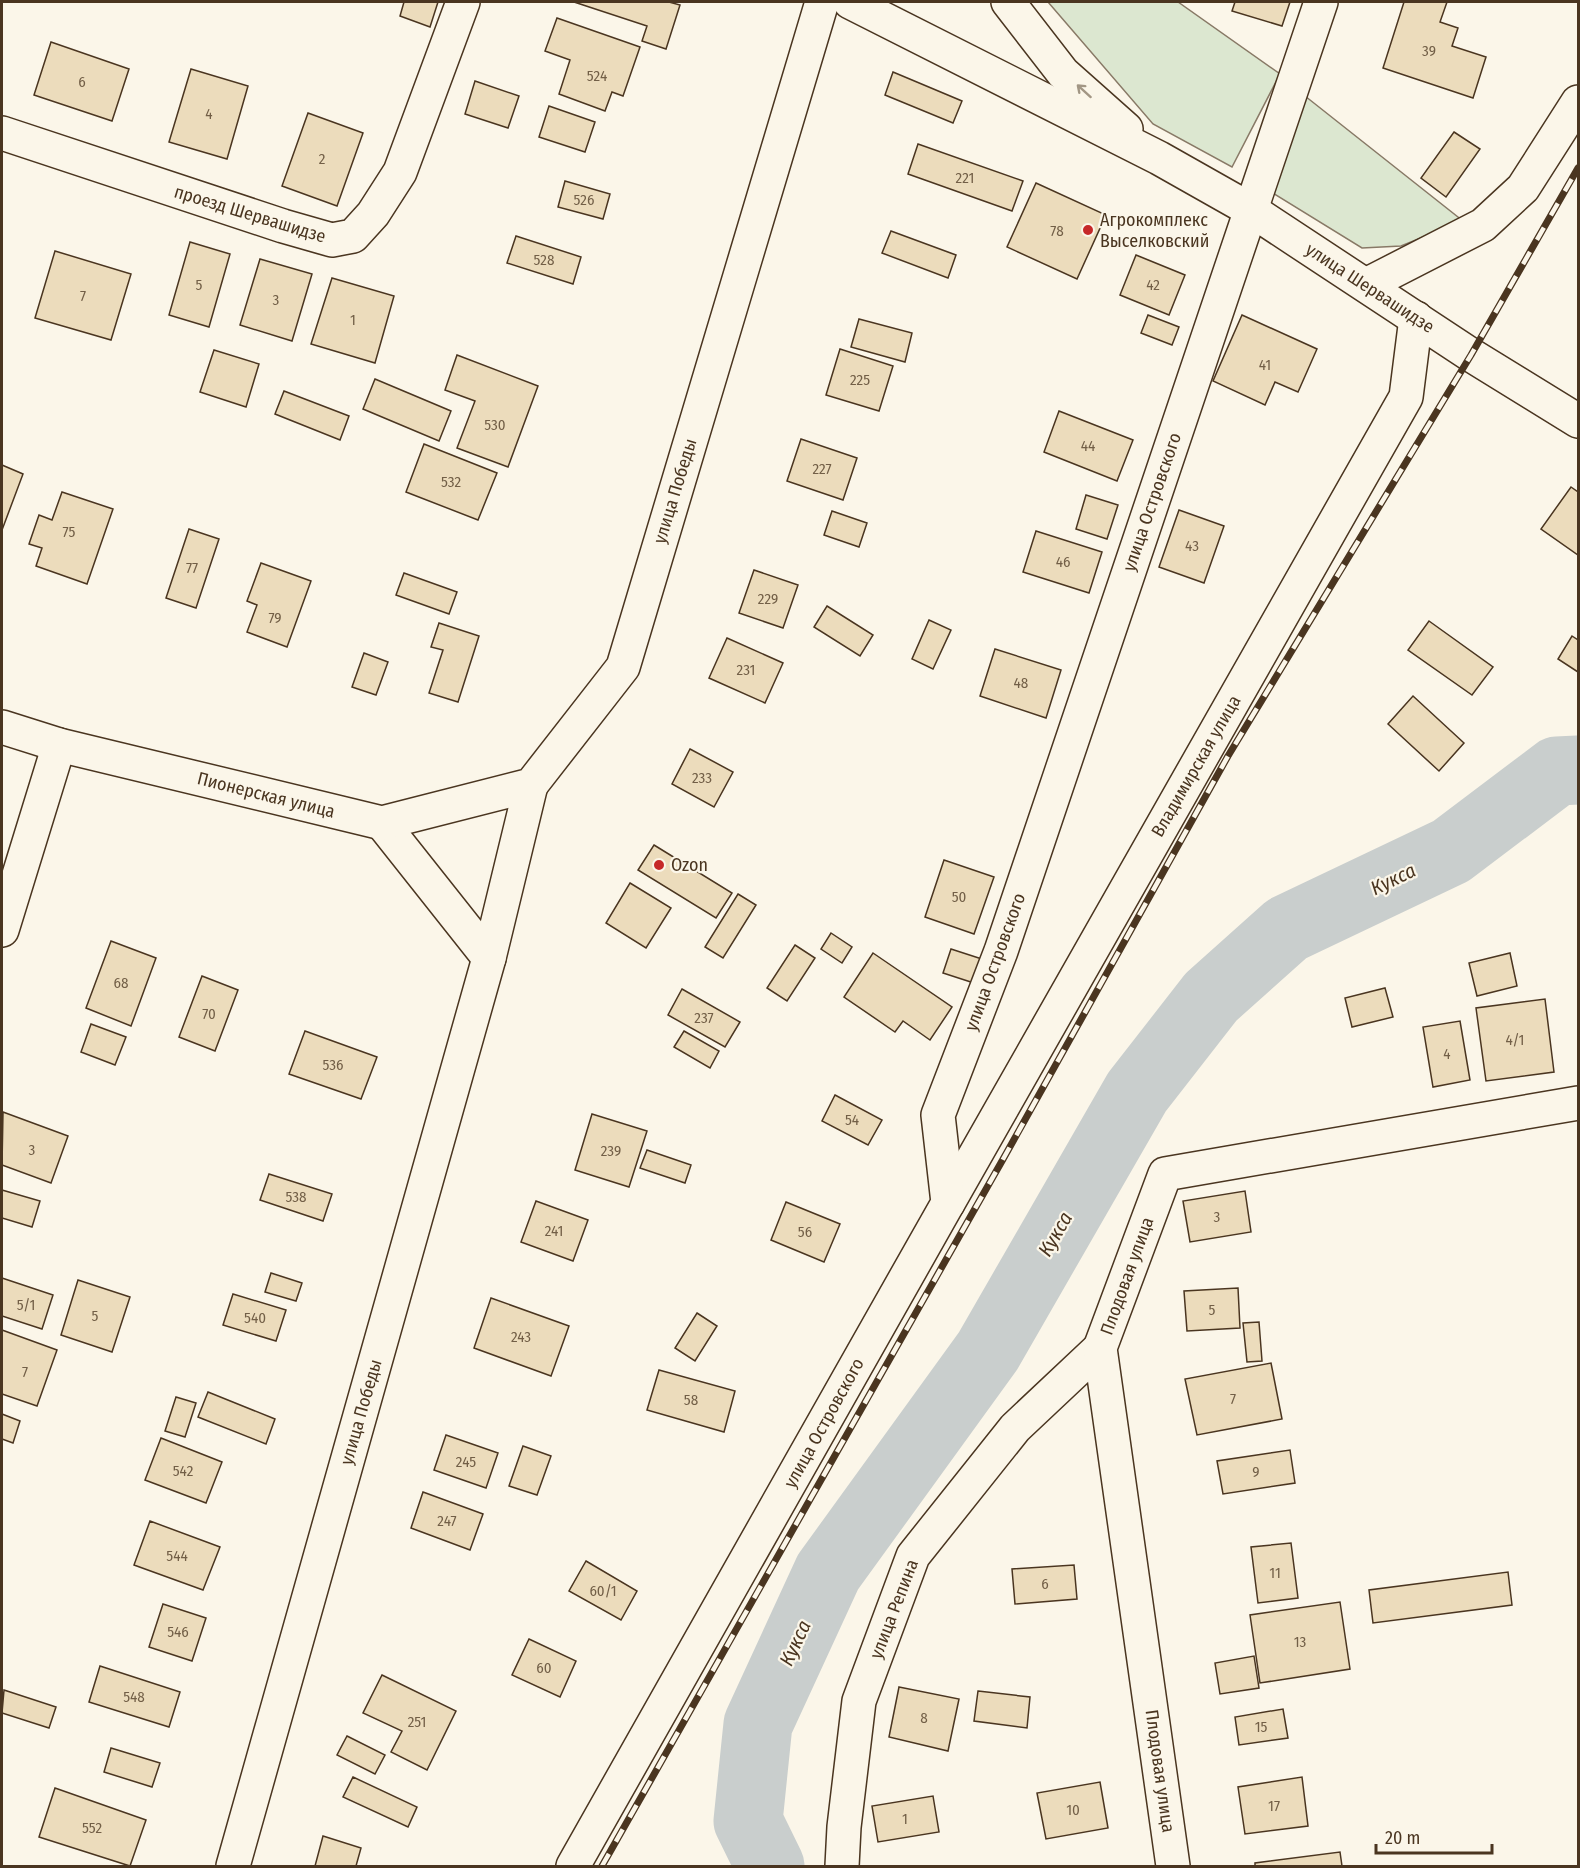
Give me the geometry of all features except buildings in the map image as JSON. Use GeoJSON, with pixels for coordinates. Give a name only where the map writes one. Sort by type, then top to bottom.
{"type":"FeatureCollection","features":[{"type":"Feature","properties":{"kind":"street","name":"проезд Шервашидзе"},"geometry":{"type":"LineString","coordinates":[[2,133],[283,226],[332,240],[353,236],[373,214],[400,172],[463,2]]}},
{"type":"Feature","properties":{"kind":"street","name":"улица Победы"},"geometry":{"type":"LineString","coordinates":[[233,1866],[489,958],[531,785],[623,667],[822,2]]}},
{"type":"Feature","properties":{"kind":"street","name":"улица Шервашидзе"},"geometry":{"type":"LineString","coordinates":[[850,2],[1159,158],[1251,210],[1578,421]]}},
{"type":"Feature","properties":{"kind":"street","name":"улица Шервашидзе"},"geometry":{"type":"LineString","coordinates":[[1008,2],[1064,72],[1159,158]]}},
{"type":"Feature","properties":{"kind":"street","name":"улица Островского"},"geometry":{"type":"LineString","coordinates":[[573,1866],[948,1203],[938,1115],[1001,951],[1321,2]]}},
{"type":"Feature","properties":{"kind":"street"},"geometry":{"type":"LineString","coordinates":[[1365,285],[1483,225],[1523,188],[1578,102]]}},
{"type":"Feature","properties":{"kind":"street","name":"Владимирская улица"},"geometry":{"type":"LineString","coordinates":[[948,1203],[1406,397],[1416,318]]}},
{"type":"Feature","properties":{"kind":"street","name":"Пионерская улица"},"geometry":{"type":"LineString","coordinates":[[2,727],[59,745],[382,823],[531,785]]}},
{"type":"Feature","properties":{"kind":"street"},"geometry":{"type":"LineString","coordinates":[[2,930],[59,745]]}},
{"type":"Feature","properties":{"kind":"street"},"geometry":{"type":"LineString","coordinates":[[382,823],[489,958]]}},
{"type":"Feature","properties":{"kind":"street","name":"Плодовая улица"},"geometry":{"type":"LineString","coordinates":[[1173,1866],[1100,1348],[1165,1174],[1578,1103]]}},
{"type":"Feature","properties":{"kind":"street","name":"улица Репина"},"geometry":{"type":"LineString","coordinates":[[842,1866],[843,1827],[860,1701],[913,1556],[1015,1428],[1100,1348]]}},
{"type":"Feature","properties":{"kind":"green space"},"geometry":{"type":"Polygon","coordinates":[[[1048,2],[1178,2],[1280,74],[1232,167],[1153,124],[1048,2]]]}},
{"type":"Feature","properties":{"kind":"green space"},"geometry":{"type":"Polygon","coordinates":[[[1305,96],[1463,221],[1401,246],[1362,248],[1271,192],[1305,96]]]}},
{"type":"Feature","properties":{"kind":"waterway","name":"Кукса"},"geometry":{"type":"LineString","coordinates":[[770,1866],[748,1821],[758,1724],[828,1572],[988,1351],[1137,1092],[1211,997],[1287,929],[1451,851],[1557,771],[1578,770]]}},
{"type":"Feature","properties":{"kind":"railway"},"geometry":{"type":"LineString","coordinates":[[602,1866],[1002,1161],[1228,756],[1471,355],[1578,168]]}},
{"type":"Feature","properties":{"kind":"place","name":"Агрокомплекс Выселковский"},"geometry":{"type":"Point","coordinates":[1088,230]}},
{"type":"Feature","properties":{"kind":"place","name":"Ozon"},"geometry":{"type":"Point","coordinates":[659,865]}}]}
